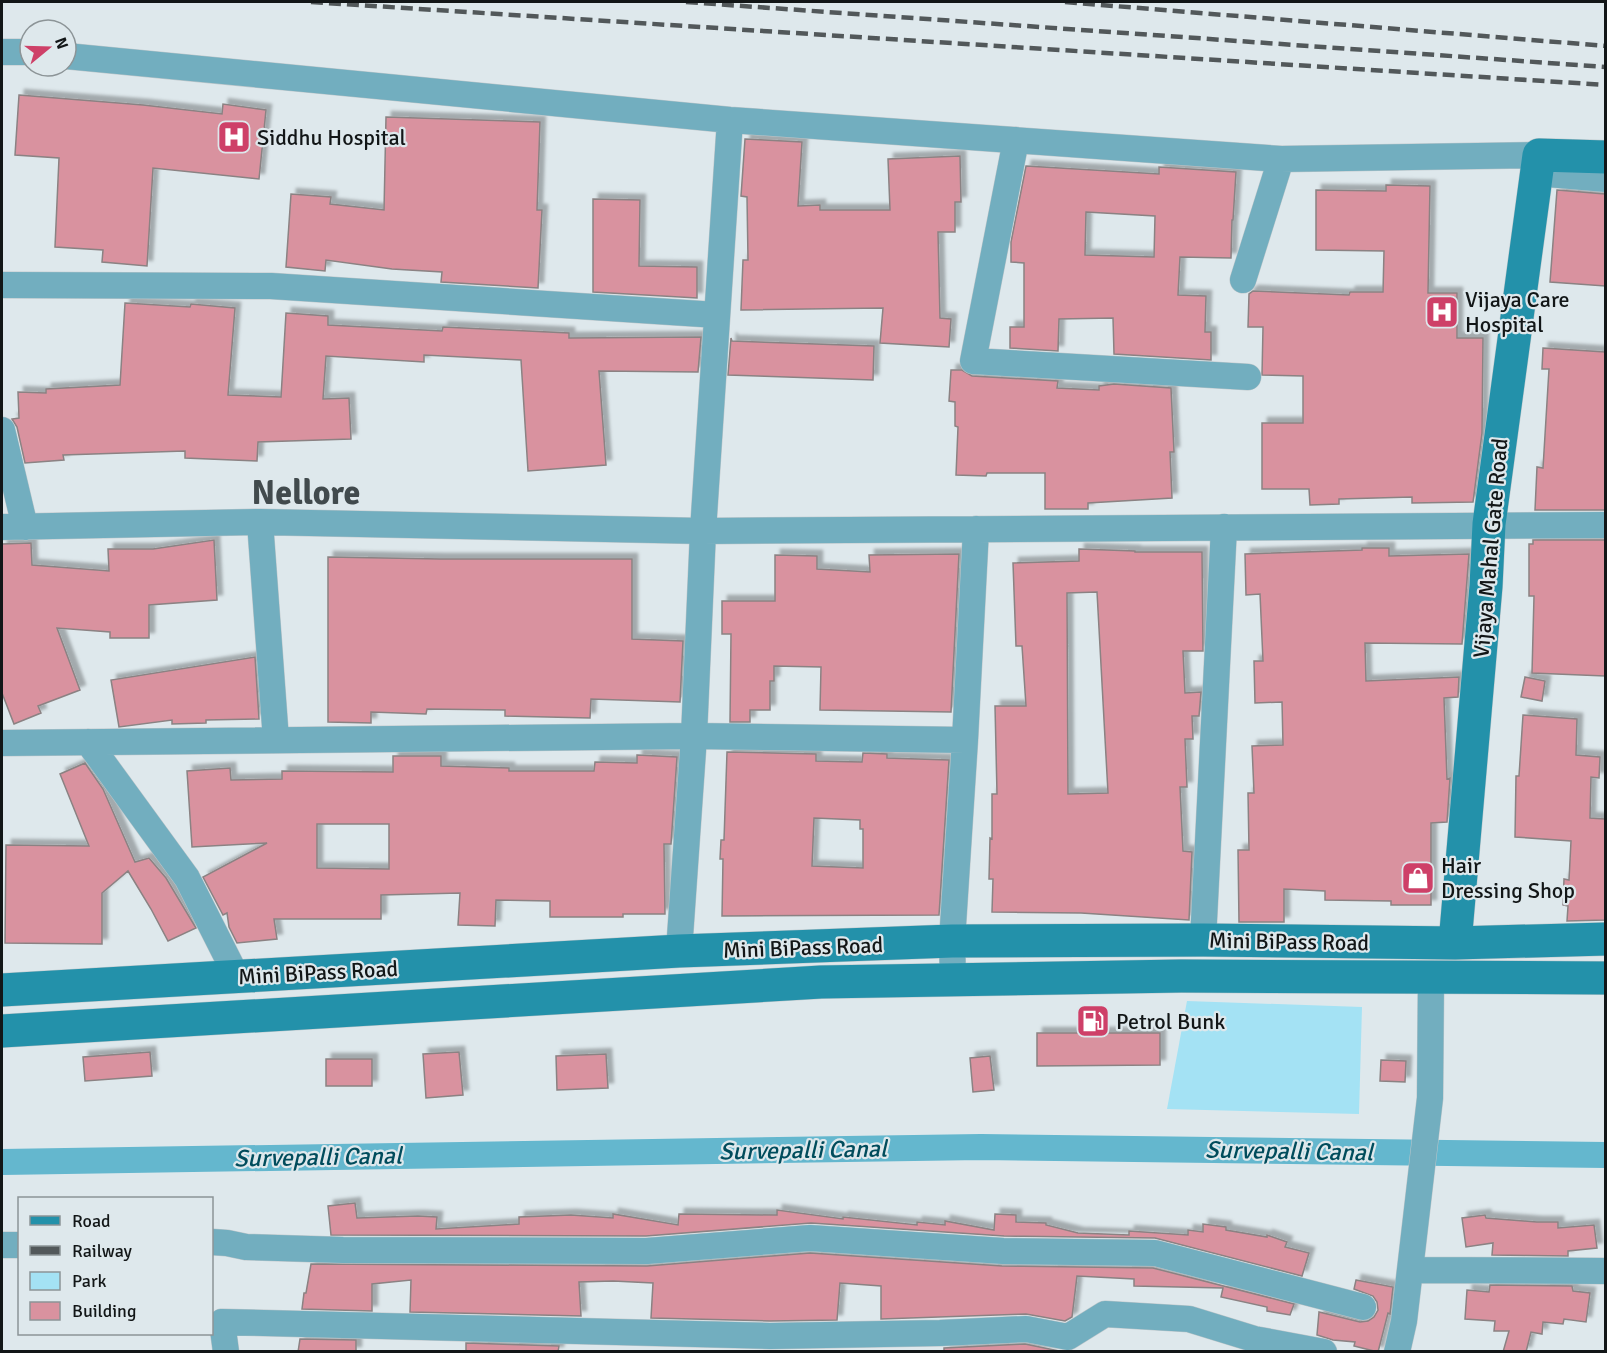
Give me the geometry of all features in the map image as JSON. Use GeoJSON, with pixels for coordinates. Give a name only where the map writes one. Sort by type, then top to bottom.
{"type":"FeatureCollection","features":[{"type":"Feature","properties":{"kind":"main road"},"geometry":{"type":"LineString","coordinates":[[1537,164],[1605,156]]}},
{"type":"Feature","properties":{"kind":"main road","name":"Vijaya Mahal Gate Road"},"geometry":{"type":"LineString","coordinates":[[1455,943],[1486,586],[1489,524],[1537,164]]}},
{"type":"Feature","properties":{"kind":"main road","name":"Mini BiPass Road"},"geometry":{"type":"LineString","coordinates":[[2,990],[679,951],[952,941],[1203,940],[1455,943],[1605,939]]}},
{"type":"Feature","properties":{"kind":"main road"},"geometry":{"type":"LineString","coordinates":[[2,1031],[798,983],[1181,976],[1431,979],[1605,978]]}},
{"type":"Feature","properties":{"kind":"street"},"geometry":{"type":"LineString","coordinates":[[2,52],[18,52]]}},
{"type":"Feature","properties":{"kind":"street"},"geometry":{"type":"LineString","coordinates":[[78,57],[730,120],[1281,159],[1537,164],[1605,179]]}},
{"type":"Feature","properties":{"kind":"street"},"geometry":{"type":"LineString","coordinates":[[679,951],[694,736],[703,531],[730,120]]}},
{"type":"Feature","properties":{"kind":"street"},"geometry":{"type":"LineString","coordinates":[[1016,140],[974,361],[1248,377]]}},
{"type":"Feature","properties":{"kind":"street"},"geometry":{"type":"LineString","coordinates":[[1243,280],[1281,159]]}},
{"type":"Feature","properties":{"kind":"street"},"geometry":{"type":"LineString","coordinates":[[2,285],[271,286],[717,315]]}},
{"type":"Feature","properties":{"kind":"street"},"geometry":{"type":"LineString","coordinates":[[2,429],[14,527],[260,522],[703,531],[1605,525]]}},
{"type":"Feature","properties":{"kind":"street"},"geometry":{"type":"LineString","coordinates":[[260,522],[276,740]]}},
{"type":"Feature","properties":{"kind":"street"},"geometry":{"type":"LineString","coordinates":[[1203,940],[1224,527]]}},
{"type":"Feature","properties":{"kind":"street"},"geometry":{"type":"LineString","coordinates":[[953,980],[952,941],[966,740],[976,529]]}},
{"type":"Feature","properties":{"kind":"street"},"geometry":{"type":"LineString","coordinates":[[2,743],[694,736],[966,740]]}},
{"type":"Feature","properties":{"kind":"street"},"geometry":{"type":"LineString","coordinates":[[88,742],[187,878],[237,977]]}},
{"type":"Feature","properties":{"kind":"street"},"geometry":{"type":"LineString","coordinates":[[1397,1352],[1404,1321],[1430,1098],[1431,979]]}},
{"type":"Feature","properties":{"kind":"street"},"geometry":{"type":"LineString","coordinates":[[213,1242],[246,1247],[343,1250],[647,1251],[810,1238],[1003,1251],[1155,1253],[1363,1307]]}},
{"type":"Feature","properties":{"kind":"street"},"geometry":{"type":"LineString","coordinates":[[2,1245],[18,1245]]}},
{"type":"Feature","properties":{"kind":"street"},"geometry":{"type":"LineString","coordinates":[[1410,1270],[1605,1271]]}},
{"type":"Feature","properties":{"kind":"street"},"geometry":{"type":"LineString","coordinates":[[226,1352],[222,1322],[770,1338],[939,1334],[1026,1329],[1068,1337],[1105,1314],[1189,1319],[1249,1345],[1324,1352]]}},
{"type":"Feature","properties":{"kind":"green space"},"geometry":{"type":"Polygon","coordinates":[[[1187,1001],[1362,1007],[1359,1114],[1167,1109],[1187,1001]]]}},
{"type":"Feature","properties":{"kind":"building"},"geometry":{"type":"Polygon","coordinates":[[[19,95],[222,114],[223,104],[266,110],[259,179],[153,168],[147,266],[102,262],[103,250],[55,247],[59,158],[15,155],[19,95]]]}},
{"type":"Feature","properties":{"kind":"building"},"geometry":{"type":"Polygon","coordinates":[[[386,117],[540,122],[537,210],[542,210],[538,288],[441,282],[442,272],[392,269],[326,260],[325,271],[286,267],[291,194],[331,197],[330,204],[384,210],[386,117]]]}},
{"type":"Feature","properties":{"kind":"building"},"geometry":{"type":"Polygon","coordinates":[[[745,139],[802,142],[798,206],[820,205],[820,210],[890,210],[888,159],[960,156],[961,202],[955,202],[955,232],[938,232],[940,318],[951,319],[949,347],[880,343],[883,308],[741,310],[743,260],[748,260],[747,197],[741,196],[745,139]]]}},
{"type":"Feature","properties":{"kind":"building"},"geometry":{"type":"Polygon","coordinates":[[[1026,166],[1159,174],[1159,167],[1236,172],[1231,258],[1180,257],[1178,295],[1206,296],[1205,332],[1211,332],[1211,360],[1114,354],[1113,318],[1059,319],[1058,351],[1010,348],[1010,327],[1024,327],[1024,263],[1011,262],[1011,242],[1026,166]],[[1086,212],[1085,255],[1154,257],[1155,216],[1086,212]]]}},
{"type":"Feature","properties":{"kind":"building"},"geometry":{"type":"Polygon","coordinates":[[[1386,185],[1430,186],[1428,293],[1457,293],[1457,338],[1483,338],[1482,433],[1473,502],[1412,503],[1412,497],[1339,499],[1339,504],[1310,505],[1309,489],[1262,489],[1262,423],[1303,423],[1303,376],[1262,375],[1263,327],[1248,327],[1249,294],[1253,291],[1349,295],[1350,292],[1383,292],[1384,251],[1316,250],[1316,190],[1386,191],[1386,185]]]}},
{"type":"Feature","properties":{"kind":"building"},"geometry":{"type":"Polygon","coordinates":[[[1557,190],[1605,194],[1605,286],[1550,282],[1557,190]]]}},
{"type":"Feature","properties":{"kind":"building"},"geometry":{"type":"Polygon","coordinates":[[[593,199],[640,200],[639,266],[697,267],[697,298],[593,292],[593,199]]]}},
{"type":"Feature","properties":{"kind":"building"},"geometry":{"type":"Polygon","coordinates":[[[125,303],[190,307],[191,304],[235,308],[228,395],[281,397],[286,313],[328,316],[328,325],[442,331],[443,327],[569,333],[569,338],[701,337],[698,372],[599,371],[606,465],[528,471],[521,360],[424,355],[424,362],[326,356],[323,399],[349,398],[351,439],[258,442],[257,461],[185,458],[185,451],[63,455],[64,460],[25,463],[17,427],[12,419],[19,418],[18,392],[46,393],[46,389],[120,385],[125,303]]]}},
{"type":"Feature","properties":{"kind":"building"},"geometry":{"type":"Polygon","coordinates":[[[731,338],[732,341],[874,346],[873,380],[728,375],[731,338]]]}},
{"type":"Feature","properties":{"kind":"building"},"geometry":{"type":"Polygon","coordinates":[[[1543,348],[1605,352],[1605,510],[1535,510],[1537,467],[1543,468],[1549,369],[1542,369],[1543,348]]]}},
{"type":"Feature","properties":{"kind":"building"},"geometry":{"type":"Polygon","coordinates":[[[951,370],[962,370],[972,376],[1058,381],[1057,388],[1099,390],[1099,386],[1114,384],[1171,388],[1174,452],[1170,452],[1172,498],[1088,503],[1088,509],[1045,509],[1045,473],[956,475],[958,427],[955,426],[955,402],[949,401],[951,370]]]}},
{"type":"Feature","properties":{"kind":"building"},"geometry":{"type":"Polygon","coordinates":[[[214,540],[217,600],[149,605],[149,638],[110,638],[110,632],[57,628],[80,690],[38,706],[41,713],[14,724],[2,693],[2,544],[31,543],[32,565],[109,571],[108,549],[153,549],[214,540]]]}},
{"type":"Feature","properties":{"kind":"building"},"geometry":{"type":"Polygon","coordinates":[[[1533,540],[1605,540],[1605,676],[1532,673],[1534,596],[1529,596],[1529,544],[1533,544],[1533,540]]]}},
{"type":"Feature","properties":{"kind":"building"},"geometry":{"type":"Polygon","coordinates":[[[1362,548],[1389,548],[1389,556],[1469,554],[1462,644],[1365,643],[1366,681],[1459,677],[1458,697],[1444,698],[1447,779],[1450,778],[1447,822],[1431,823],[1431,905],[1391,905],[1391,901],[1325,900],[1325,891],[1284,889],[1284,922],[1239,922],[1238,850],[1249,850],[1248,793],[1254,793],[1252,746],[1283,745],[1282,702],[1255,703],[1254,661],[1263,661],[1260,594],[1246,595],[1245,554],[1362,550],[1362,548]]]}},
{"type":"Feature","properties":{"kind":"building"},"geometry":{"type":"Polygon","coordinates":[[[1079,549],[1202,552],[1203,651],[1183,651],[1185,693],[1201,692],[1199,716],[1192,716],[1193,739],[1185,739],[1187,787],[1180,787],[1183,851],[1192,852],[1189,920],[1081,913],[992,912],[993,879],[989,879],[992,794],[997,794],[995,706],[1026,706],[1022,646],[1016,646],[1013,563],[1079,561],[1079,549]],[[1097,592],[1067,593],[1068,794],[1108,793],[1097,592]]]}},
{"type":"Feature","properties":{"kind":"building"},"geometry":{"type":"Polygon","coordinates":[[[959,554],[951,712],[820,710],[821,667],[774,666],[774,681],[770,681],[770,710],[750,710],[750,722],[730,722],[731,634],[722,634],[722,601],[775,601],[775,555],[817,556],[817,569],[870,572],[869,555],[959,554]]]}},
{"type":"Feature","properties":{"kind":"building"},"geometry":{"type":"Polygon","coordinates":[[[328,557],[632,559],[632,639],[683,641],[680,702],[591,699],[590,718],[505,716],[505,710],[427,709],[426,714],[371,712],[371,723],[328,722],[328,557]]]}},
{"type":"Feature","properties":{"kind":"building"},"geometry":{"type":"Polygon","coordinates":[[[255,657],[259,719],[206,720],[206,723],[172,724],[172,720],[119,727],[111,680],[255,657]]]}},
{"type":"Feature","properties":{"kind":"building"},"geometry":{"type":"Polygon","coordinates":[[[1525,677],[1545,681],[1542,701],[1521,697],[1525,677]]]}},
{"type":"Feature","properties":{"kind":"building"},"geometry":{"type":"Polygon","coordinates":[[[1523,715],[1577,719],[1576,755],[1600,757],[1599,778],[1591,777],[1590,818],[1605,819],[1605,920],[1567,921],[1568,906],[1563,905],[1564,879],[1569,880],[1571,841],[1515,837],[1516,776],[1519,776],[1523,715]]]}},
{"type":"Feature","properties":{"kind":"building"},"geometry":{"type":"Polygon","coordinates":[[[727,752],[816,754],[816,761],[862,762],[863,753],[887,754],[887,758],[949,760],[939,915],[722,916],[723,859],[720,859],[721,840],[724,840],[727,752]],[[814,818],[812,866],[863,868],[863,829],[860,829],[860,820],[814,818]]]}},
{"type":"Feature","properties":{"kind":"building"},"geometry":{"type":"Polygon","coordinates":[[[637,755],[677,757],[671,844],[664,844],[665,914],[623,914],[623,917],[550,917],[550,901],[496,900],[495,926],[458,925],[460,893],[381,895],[381,919],[274,919],[277,939],[237,943],[229,927],[227,913],[223,915],[203,877],[267,843],[192,847],[187,771],[230,768],[231,780],[282,779],[282,771],[393,772],[393,756],[441,756],[441,766],[509,768],[509,771],[594,771],[595,762],[637,763],[637,755]],[[317,824],[317,868],[389,869],[389,824],[317,824]]]}},
{"type":"Feature","properties":{"kind":"building"},"geometry":{"type":"Polygon","coordinates":[[[85,763],[103,789],[135,862],[149,858],[166,878],[196,928],[168,941],[128,871],[102,893],[102,944],[5,943],[6,845],[89,846],[60,774],[85,763]]]}},
{"type":"Feature","properties":{"kind":"building"},"geometry":{"type":"Polygon","coordinates":[[[1037,1033],[1160,1033],[1160,1065],[1037,1066],[1037,1033]]]}},
{"type":"Feature","properties":{"kind":"building"},"geometry":{"type":"Polygon","coordinates":[[[150,1052],[152,1076],[85,1081],[83,1057],[150,1052]]]}},
{"type":"Feature","properties":{"kind":"building"},"geometry":{"type":"Polygon","coordinates":[[[459,1052],[463,1095],[426,1098],[423,1054],[459,1052]]]}},
{"type":"Feature","properties":{"kind":"building"},"geometry":{"type":"Polygon","coordinates":[[[606,1054],[608,1088],[557,1090],[556,1056],[606,1054]]]}},
{"type":"Feature","properties":{"kind":"building"},"geometry":{"type":"Polygon","coordinates":[[[990,1056],[994,1090],[973,1092],[970,1058],[990,1056]]]}},
{"type":"Feature","properties":{"kind":"building"},"geometry":{"type":"Polygon","coordinates":[[[326,1059],[372,1059],[372,1086],[326,1086],[326,1059]]]}},
{"type":"Feature","properties":{"kind":"building"},"geometry":{"type":"Polygon","coordinates":[[[1381,1060],[1406,1061],[1405,1082],[1380,1081],[1381,1060]]]}},
{"type":"Feature","properties":{"kind":"building"},"geometry":{"type":"Polygon","coordinates":[[[355,1203],[357,1218],[437,1217],[436,1229],[519,1224],[519,1217],[571,1215],[613,1218],[613,1214],[678,1225],[679,1214],[777,1215],[777,1210],[843,1219],[843,1217],[917,1225],[917,1222],[945,1225],[945,1221],[994,1230],[995,1214],[1016,1215],[1016,1222],[1046,1223],[1046,1225],[1078,1233],[1129,1235],[1129,1231],[1188,1235],[1188,1230],[1203,1232],[1203,1224],[1226,1227],[1226,1230],[1267,1237],[1267,1235],[1287,1242],[1285,1247],[1309,1253],[1302,1276],[1155,1238],[1004,1236],[811,1223],[646,1236],[331,1235],[328,1206],[355,1203]]]}},
{"type":"Feature","properties":{"kind":"building"},"geometry":{"type":"Polygon","coordinates":[[[1485,1215],[1486,1218],[1558,1222],[1558,1228],[1594,1225],[1597,1248],[1568,1251],[1568,1256],[1492,1255],[1493,1243],[1466,1247],[1462,1218],[1485,1215]]]}},
{"type":"Feature","properties":{"kind":"building"},"geometry":{"type":"Polygon","coordinates":[[[810,1253],[1002,1266],[1153,1268],[1294,1304],[1290,1315],[1267,1311],[1267,1307],[1221,1297],[1223,1288],[1134,1286],[1134,1279],[1077,1276],[1072,1317],[1065,1321],[1026,1314],[881,1319],[881,1286],[840,1283],[837,1320],[651,1318],[653,1283],[613,1281],[579,1282],[581,1316],[410,1312],[411,1280],[372,1284],[372,1311],[302,1309],[311,1264],[647,1266],[810,1253]]]}},
{"type":"Feature","properties":{"kind":"building"},"geometry":{"type":"Polygon","coordinates":[[[1356,1280],[1393,1287],[1390,1314],[1388,1313],[1378,1352],[1354,1346],[1355,1342],[1333,1340],[1317,1335],[1319,1312],[1360,1322],[1374,1317],[1378,1310],[1377,1302],[1373,1296],[1354,1289],[1356,1280]]]}},
{"type":"Feature","properties":{"kind":"building"},"geometry":{"type":"Polygon","coordinates":[[[1490,1285],[1572,1286],[1573,1291],[1590,1293],[1586,1322],[1564,1319],[1563,1324],[1543,1322],[1542,1334],[1531,1332],[1526,1352],[1503,1352],[1509,1331],[1494,1331],[1495,1321],[1465,1319],[1467,1290],[1489,1292],[1490,1285]]]}},
{"type":"Feature","properties":{"kind":"building"},"geometry":{"type":"Polygon","coordinates":[[[300,1339],[356,1340],[356,1352],[298,1352],[300,1339]]]}},
{"type":"Feature","properties":{"kind":"building"},"geometry":{"type":"Polygon","coordinates":[[[466,1343],[559,1346],[558,1352],[466,1352],[466,1343]]]}},
{"type":"Feature","properties":{"kind":"building"},"geometry":{"type":"Polygon","coordinates":[[[1025,1344],[1064,1352],[944,1352],[944,1348],[1025,1344]]]}},
{"type":"Feature","properties":{"kind":"waterway","name":"Survepalli Canal"},"geometry":{"type":"LineString","coordinates":[[2,1162],[981,1147],[1606,1155]]}},
{"type":"Feature","properties":{"kind":"railway"},"geometry":{"type":"LineString","coordinates":[[311,2],[1606,85]]}},
{"type":"Feature","properties":{"kind":"railway"},"geometry":{"type":"LineString","coordinates":[[686,2],[1606,67]]}},
{"type":"Feature","properties":{"kind":"railway"},"geometry":{"type":"LineString","coordinates":[[1065,2],[1606,46]]}},
{"type":"Feature","properties":{"kind":"place","name":"Siddhu Hospital"},"geometry":{"type":"Point","coordinates":[234,137]}},
{"type":"Feature","properties":{"kind":"place","name":"Vijaya Care Hospital"},"geometry":{"type":"Point","coordinates":[1442,312]}},
{"type":"Feature","properties":{"kind":"place","name":"Hair Dressing Shop"},"geometry":{"type":"Point","coordinates":[1418,878]}},
{"type":"Feature","properties":{"kind":"place","name":"Petrol Bunk"},"geometry":{"type":"Point","coordinates":[1093,1021]}},
{"type":"Feature","properties":{"kind":"district","name":"Nellore"},"geometry":{"type":"Point","coordinates":[306,492]}}]}
